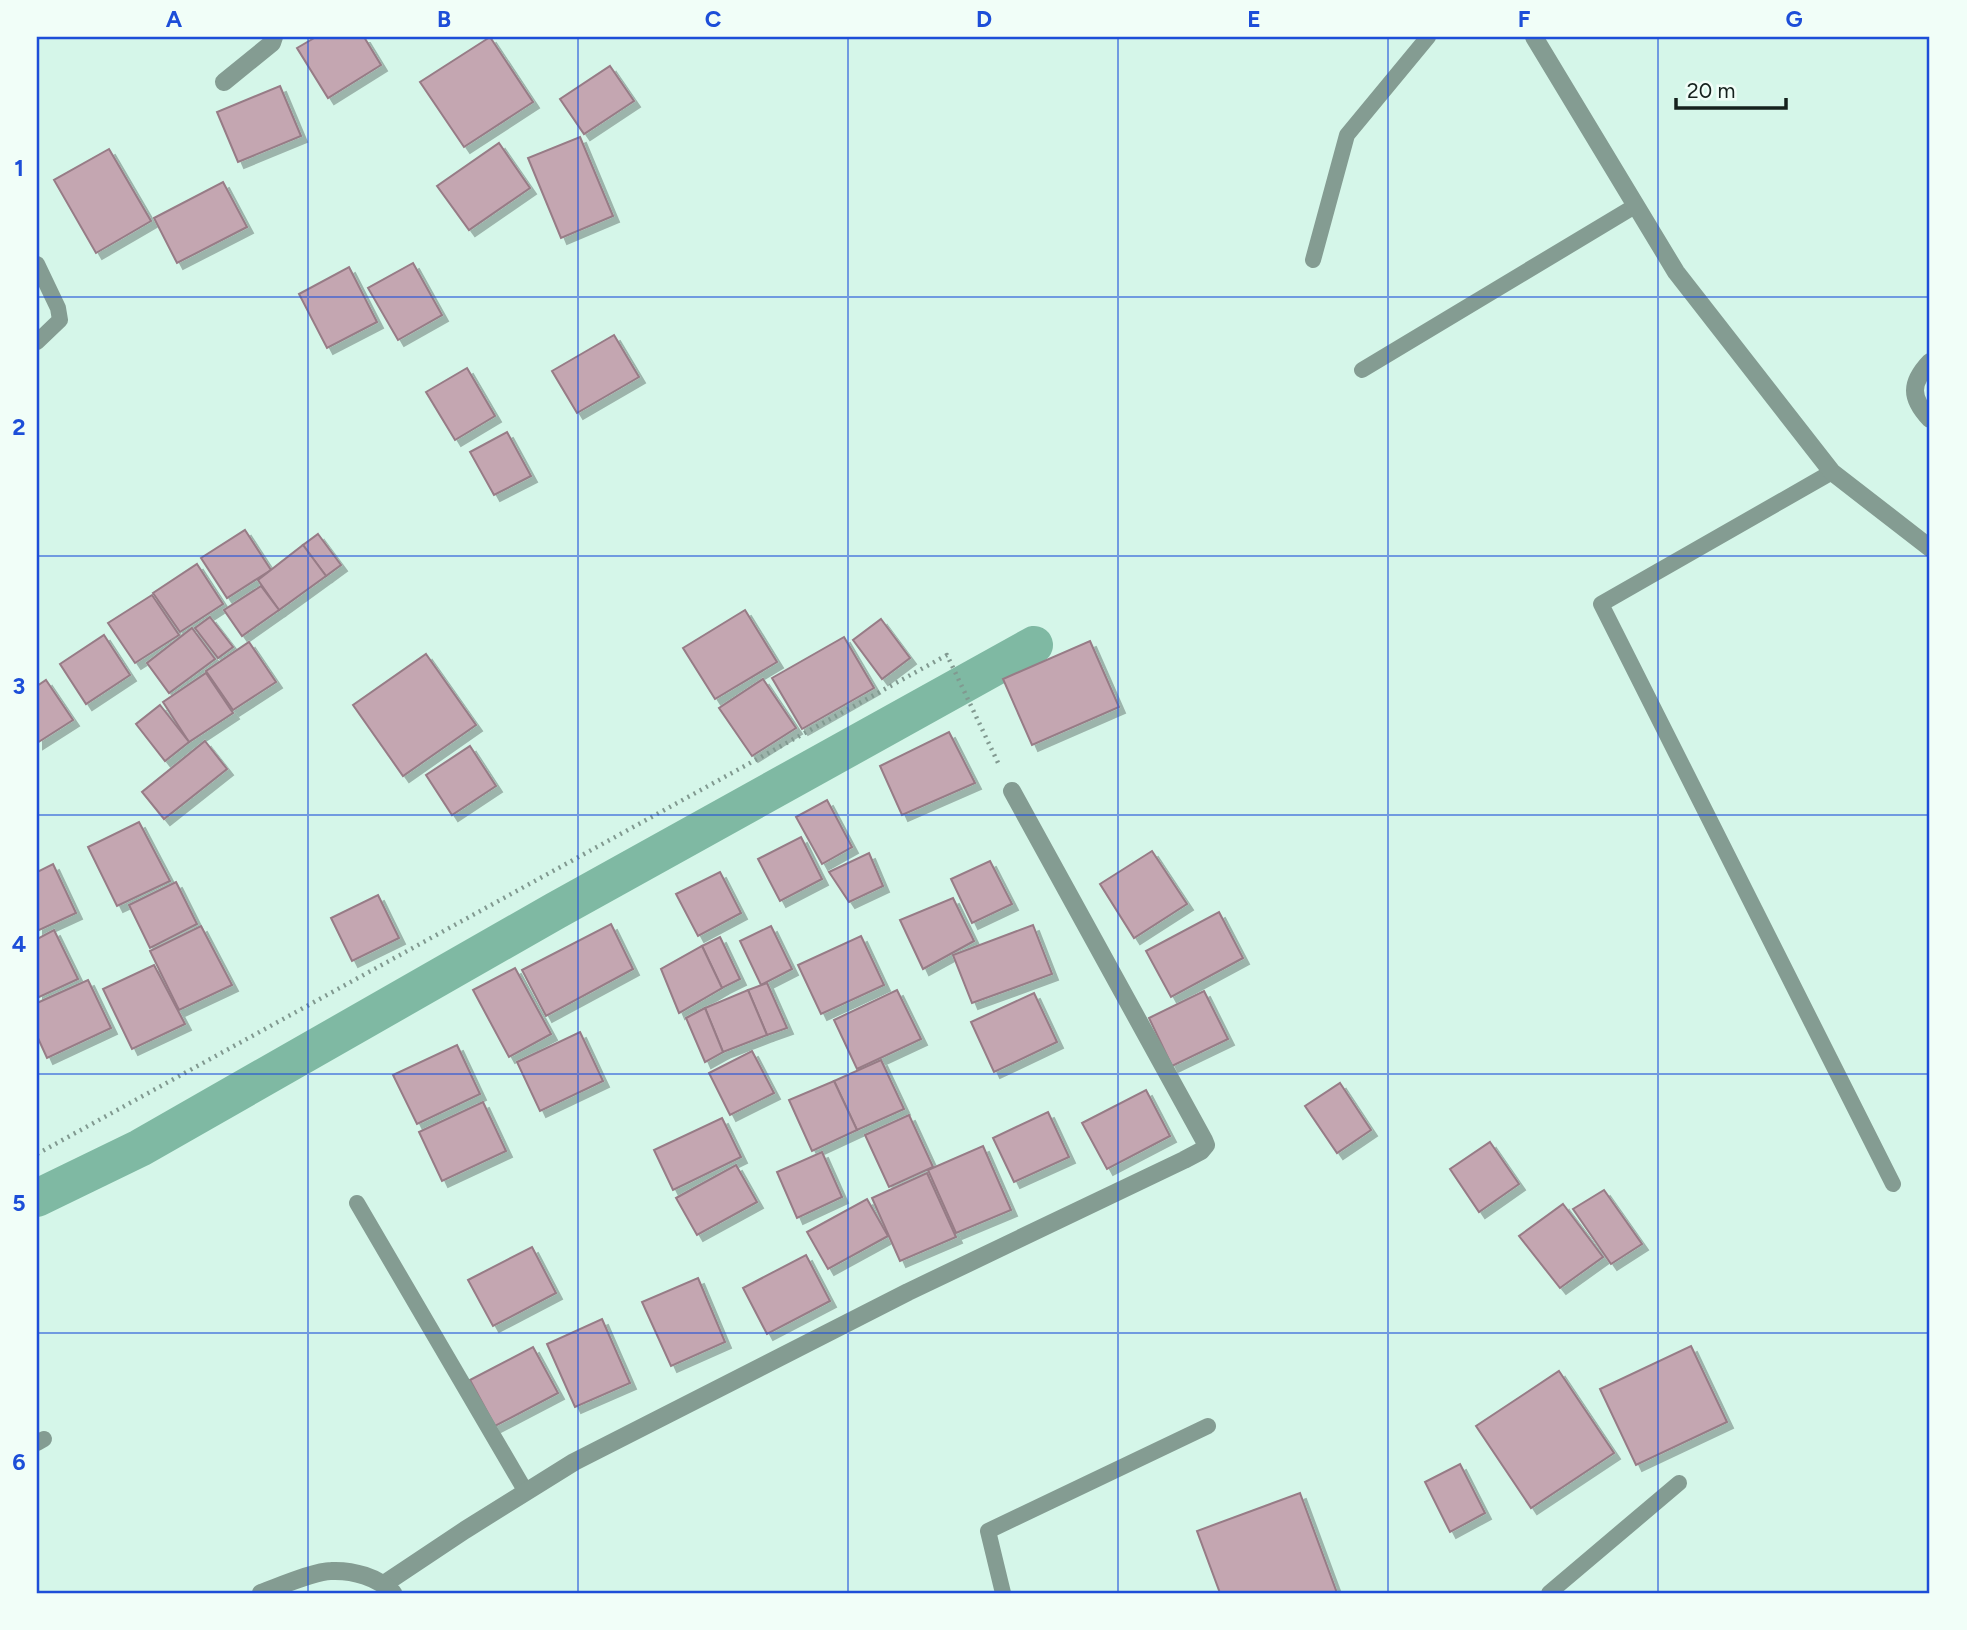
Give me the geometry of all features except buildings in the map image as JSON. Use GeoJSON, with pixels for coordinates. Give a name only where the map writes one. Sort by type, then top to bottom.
{"type":"FeatureCollection","features":[{"type":"Feature","properties":{"kind":"street"},"geometry":{"type":"LineString","coordinates":[[225,82],[272,43],[274,37]]}},
{"type":"Feature","properties":{"kind":"street"},"geometry":{"type":"LineString","coordinates":[[1534,37],[1676,272],[1832,472],[1930,548]]}},
{"type":"Feature","properties":{"kind":"street"},"geometry":{"type":"LineString","coordinates":[[1930,362],[1920,373],[1915,387],[1918,406],[1930,419]]}},
{"type":"Feature","properties":{"kind":"street"},"geometry":{"type":"LineString","coordinates":[[261,1593],[329,1570],[359,1574],[388,1589],[526,1492],[574,1462],[908,1292],[1184,1160],[1205,1146],[1205,1140],[1012,790]]}},
{"type":"Feature","properties":{"kind":"lane"},"geometry":{"type":"LineString","coordinates":[[1313,260],[1347,135],[1429,37]]}},
{"type":"Feature","properties":{"kind":"lane"},"geometry":{"type":"LineString","coordinates":[[1362,370],[1635,206]]}},
{"type":"Feature","properties":{"kind":"lane"},"geometry":{"type":"LineString","coordinates":[[37,264],[58,307],[60,320],[37,342]]}},
{"type":"Feature","properties":{"kind":"lane"},"geometry":{"type":"LineString","coordinates":[[1832,472],[1601,604],[1894,1184]]}},
{"type":"Feature","properties":{"kind":"lane"},"geometry":{"type":"LineString","coordinates":[[357,1203],[526,1492]]}},
{"type":"Feature","properties":{"kind":"lane"},"geometry":{"type":"LineString","coordinates":[[1003,1593],[988,1531],[1208,1426]]}},
{"type":"Feature","properties":{"kind":"lane"},"geometry":{"type":"LineString","coordinates":[[1549,1593],[1679,1483]]}},
{"type":"Feature","properties":{"kind":"path"},"geometry":{"type":"LineString","coordinates":[[37,1154],[947,656],[995,757]]}},
{"type":"Feature","properties":{"kind":"waterway"},"geometry":{"type":"LineString","coordinates":[[37,1198],[140,1148],[555,911],[1034,645]]}}]}
